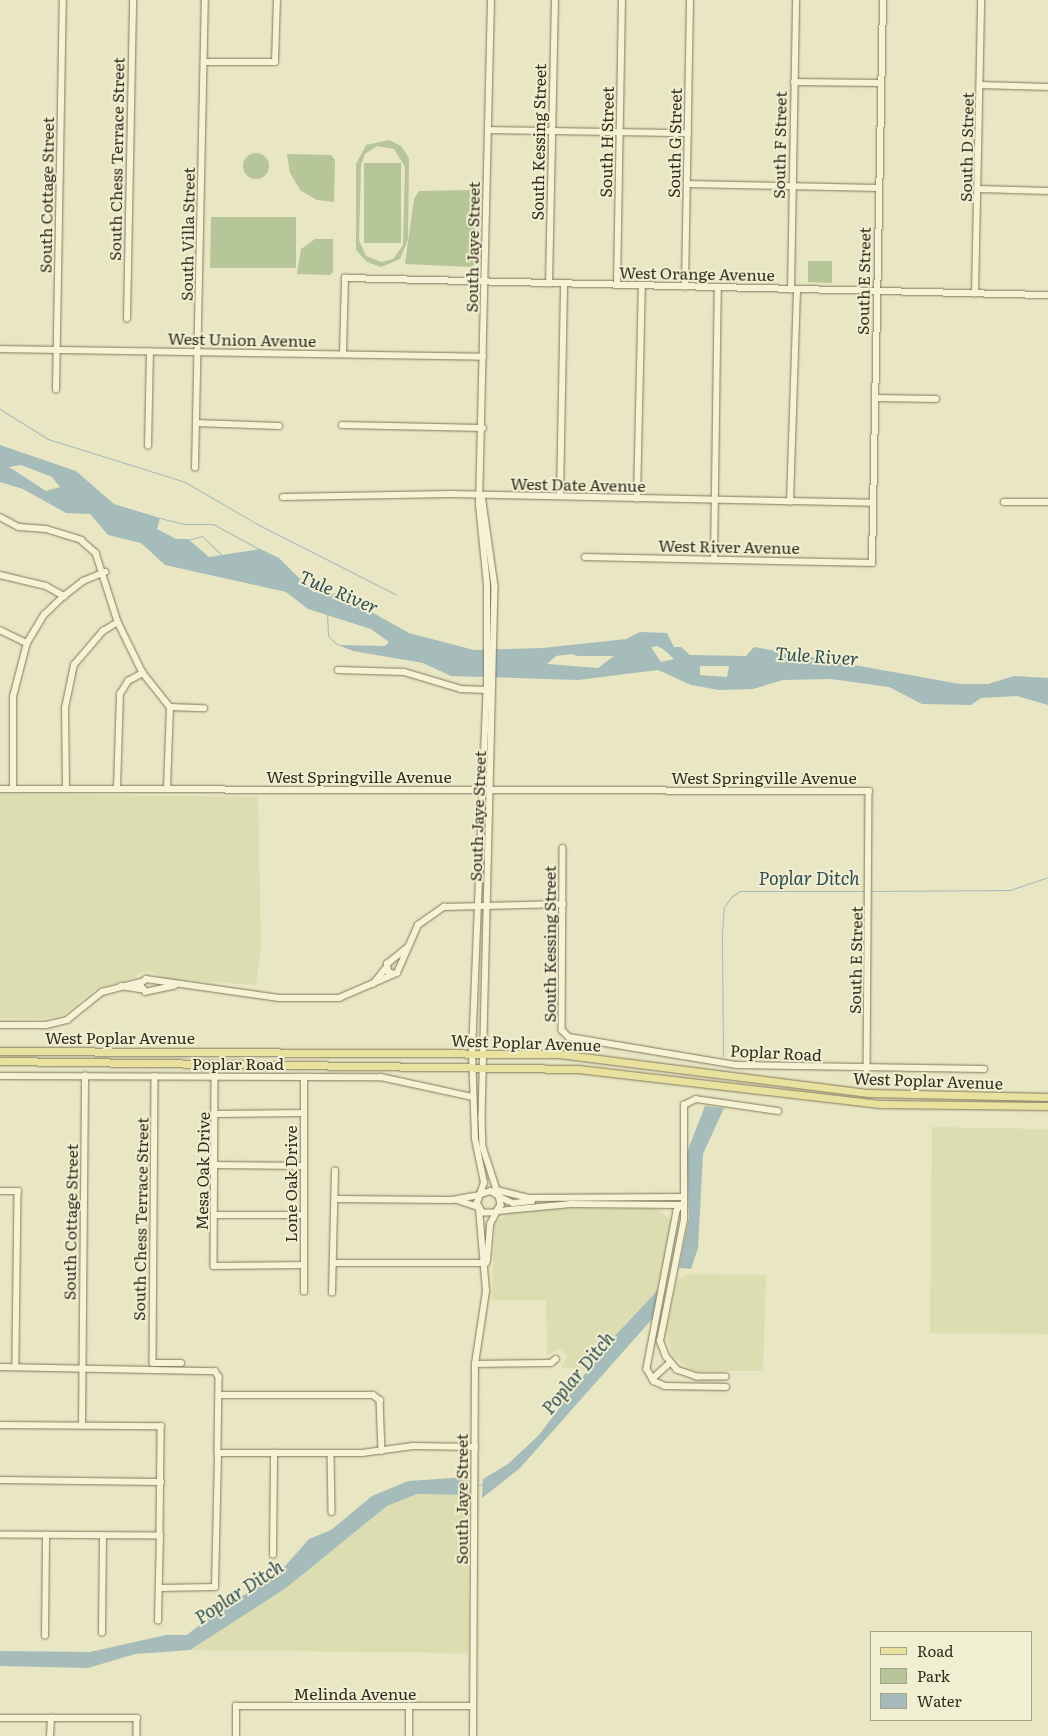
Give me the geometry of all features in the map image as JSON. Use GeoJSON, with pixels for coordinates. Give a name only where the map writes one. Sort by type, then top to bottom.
{"type":"FeatureCollection","features":[{"type":"Feature","properties":{"kind":"main road","name":"West Poplar Avenue"},"geometry":{"type":"LineString","coordinates":[[0,1051],[486,1053],[605,1058],[890,1095],[1048,1097]]}},
{"type":"Feature","properties":{"kind":"main road","name":"West Poplar Avenue"},"geometry":{"type":"LineString","coordinates":[[0,1061],[485,1066],[630,1072],[903,1106],[1048,1106]]}},
{"type":"Feature","properties":{"kind":"street","name":"South Cottage Street"},"geometry":{"type":"LineString","coordinates":[[56,390],[63,0]]}},
{"type":"Feature","properties":{"kind":"street","name":"South Chess Terrace Street"},"geometry":{"type":"LineString","coordinates":[[127,319],[133,0]]}},
{"type":"Feature","properties":{"kind":"street","name":"South Villa Street"},"geometry":{"type":"LineString","coordinates":[[194,468],[198,352],[204,0]]}},
{"type":"Feature","properties":{"kind":"street"},"geometry":{"type":"LineString","coordinates":[[204,62],[276,62],[277,0]]}},
{"type":"Feature","properties":{"kind":"street","name":"South Jaye Street"},"geometry":{"type":"LineString","coordinates":[[483,1139],[495,690],[495,586],[482,495],[483,357],[491,0]]}},
{"type":"Feature","properties":{"kind":"street","name":"South Kessing Street"},"geometry":{"type":"LineString","coordinates":[[549,284],[555,0]]}},
{"type":"Feature","properties":{"kind":"street","name":"South H Street"},"geometry":{"type":"LineString","coordinates":[[617,285],[622,0]]}},
{"type":"Feature","properties":{"kind":"street","name":"South G Street"},"geometry":{"type":"LineString","coordinates":[[685,287],[690,0]]}},
{"type":"Feature","properties":{"kind":"street","name":"South F Street"},"geometry":{"type":"LineString","coordinates":[[790,502],[796,0]]}},
{"type":"Feature","properties":{"kind":"street","name":"South E Street"},"geometry":{"type":"LineString","coordinates":[[872,563],[883,0]]}},
{"type":"Feature","properties":{"kind":"street","name":"South D Street"},"geometry":{"type":"LineString","coordinates":[[975,294],[979,189],[981,0]]}},
{"type":"Feature","properties":{"kind":"street"},"geometry":{"type":"LineString","coordinates":[[794,82],[880,83]]}},
{"type":"Feature","properties":{"kind":"street"},"geometry":{"type":"LineString","coordinates":[[980,85],[1048,87]]}},
{"type":"Feature","properties":{"kind":"street"},"geometry":{"type":"LineString","coordinates":[[489,130],[688,133]]}},
{"type":"Feature","properties":{"kind":"street"},"geometry":{"type":"LineString","coordinates":[[687,184],[879,188]]}},
{"type":"Feature","properties":{"kind":"street"},"geometry":{"type":"LineString","coordinates":[[979,189],[1048,191]]}},
{"type":"Feature","properties":{"kind":"street","name":"West Orange Avenue"},"geometry":{"type":"LineString","coordinates":[[343,354],[345,278],[486,281],[564,285],[1048,295]]}},
{"type":"Feature","properties":{"kind":"street"},"geometry":{"type":"LineString","coordinates":[[560,496],[564,285]]}},
{"type":"Feature","properties":{"kind":"street"},"geometry":{"type":"LineString","coordinates":[[637,499],[642,286]]}},
{"type":"Feature","properties":{"kind":"street"},"geometry":{"type":"LineString","coordinates":[[714,559],[718,288]]}},
{"type":"Feature","properties":{"kind":"street","name":"West Union Avenue"},"geometry":{"type":"LineString","coordinates":[[0,348],[483,357]]}},
{"type":"Feature","properties":{"kind":"street"},"geometry":{"type":"LineString","coordinates":[[148,446],[150,352]]}},
{"type":"Feature","properties":{"kind":"street"},"geometry":{"type":"LineString","coordinates":[[875,398],[936,399]]}},
{"type":"Feature","properties":{"kind":"street"},"geometry":{"type":"LineString","coordinates":[[196,423],[279,426]]}},
{"type":"Feature","properties":{"kind":"street"},"geometry":{"type":"LineString","coordinates":[[342,425],[482,428]]}},
{"type":"Feature","properties":{"kind":"street","name":"South Jaye Street"},"geometry":{"type":"LineString","coordinates":[[481,1194],[484,1183],[474,1116],[472,1053],[476,903],[487,688],[487,630],[478,505],[482,495]]}},
{"type":"Feature","properties":{"kind":"street","name":"West Date Avenue"},"geometry":{"type":"LineString","coordinates":[[283,497],[482,495],[873,503]]}},
{"type":"Feature","properties":{"kind":"street"},"geometry":{"type":"LineString","coordinates":[[1004,502],[1048,502]]}},
{"type":"Feature","properties":{"kind":"street"},"geometry":{"type":"LineString","coordinates":[[0,517],[19,527],[41,528],[81,540],[96,553],[105,572],[118,622],[143,673],[170,707],[166,789]]}},
{"type":"Feature","properties":{"kind":"street","name":"West River Avenue"},"geometry":{"type":"LineString","coordinates":[[585,557],[872,563]]}},
{"type":"Feature","properties":{"kind":"street"},"geometry":{"type":"LineString","coordinates":[[13,789],[13,697],[27,642],[44,615],[64,596],[83,581],[105,572]]}},
{"type":"Feature","properties":{"kind":"street"},"geometry":{"type":"LineString","coordinates":[[0,575],[46,586],[64,596]]}},
{"type":"Feature","properties":{"kind":"street"},"geometry":{"type":"LineString","coordinates":[[66,789],[65,708],[72,673],[81,653],[103,630],[118,622]]}},
{"type":"Feature","properties":{"kind":"street"},"geometry":{"type":"LineString","coordinates":[[0,630],[27,642]]}},
{"type":"Feature","properties":{"kind":"street"},"geometry":{"type":"LineString","coordinates":[[338,670],[404,672],[444,685],[487,688]]}},
{"type":"Feature","properties":{"kind":"street"},"geometry":{"type":"LineString","coordinates":[[116,789],[120,694],[128,681],[143,673]]}},
{"type":"Feature","properties":{"kind":"street"},"geometry":{"type":"LineString","coordinates":[[170,707],[204,708]]}},
{"type":"Feature","properties":{"kind":"street","name":"West Springville Avenue"},"geometry":{"type":"LineString","coordinates":[[0,789],[869,791]]}},
{"type":"Feature","properties":{"kind":"street","name":"South E Street"},"geometry":{"type":"LineString","coordinates":[[867,1070],[869,791]]}},
{"type":"Feature","properties":{"kind":"street","name":"South Kessing Street"},"geometry":{"type":"LineString","coordinates":[[563,848],[562,1030],[569,1037]]}},
{"type":"Feature","properties":{"kind":"street"},"geometry":{"type":"LineString","coordinates":[[121,986],[152,989],[175,986],[214,986],[279,998],[328,999],[350,995],[393,974],[399,966],[418,926],[430,914],[452,905],[476,903],[563,904]]}},
{"type":"Feature","properties":{"kind":"street"},"geometry":{"type":"LineString","coordinates":[[373,985],[386,968],[408,947]]}},
{"type":"Feature","properties":{"kind":"street"},"geometry":{"type":"LineString","coordinates":[[394,961],[399,966]]}},
{"type":"Feature","properties":{"kind":"street"},"geometry":{"type":"LineString","coordinates":[[386,968],[393,974]]}},
{"type":"Feature","properties":{"kind":"street"},"geometry":{"type":"LineString","coordinates":[[0,1025],[46,1025],[67,1020],[102,992],[121,986],[152,981],[175,986]]}},
{"type":"Feature","properties":{"kind":"street"},"geometry":{"type":"LineString","coordinates":[[152,981],[152,989]]}},
{"type":"Feature","properties":{"kind":"street"},"geometry":{"type":"LineString","coordinates":[[141,982],[141,989]]}},
{"type":"Feature","properties":{"kind":"street","name":"Poplar Road"},"geometry":{"type":"LineString","coordinates":[[569,1037],[737,1065],[867,1070],[984,1069]]}},
{"type":"Feature","properties":{"kind":"street","name":"Poplar Road"},"geometry":{"type":"LineString","coordinates":[[0,1076],[398,1078],[473,1097]]}},
{"type":"Feature","properties":{"kind":"street","name":"South Cottage Street"},"geometry":{"type":"LineString","coordinates":[[82,1426],[85,1076]]}},
{"type":"Feature","properties":{"kind":"street","name":"South Chess Terrace Street"},"geometry":{"type":"LineString","coordinates":[[155,1076],[153,1363],[181,1363]]}},
{"type":"Feature","properties":{"kind":"street","name":"Mesa Oak Drive"},"geometry":{"type":"LineString","coordinates":[[216,1076],[214,1266],[304,1265]]}},
{"type":"Feature","properties":{"kind":"street","name":"Lone Oak Drive"},"geometry":{"type":"LineString","coordinates":[[304,1077],[304,1292]]}},
{"type":"Feature","properties":{"kind":"street"},"geometry":{"type":"LineString","coordinates":[[726,1387],[670,1387],[652,1379],[647,1362],[660,1313],[681,1205],[683,1109],[686,1102],[696,1099],[778,1111]]}},
{"type":"Feature","properties":{"kind":"street"},"geometry":{"type":"LineString","coordinates":[[216,1114],[304,1114]]}},
{"type":"Feature","properties":{"kind":"street","name":"South Jaye Street"},"geometry":{"type":"LineString","coordinates":[[474,1116],[479,1118],[499,1194]]}},
{"type":"Feature","properties":{"kind":"street"},"geometry":{"type":"LineString","coordinates":[[215,1165],[304,1166]]}},
{"type":"Feature","properties":{"kind":"street"},"geometry":{"type":"LineString","coordinates":[[332,1293],[335,1171]]}},
{"type":"Feature","properties":{"kind":"street"},"geometry":{"type":"LineString","coordinates":[[0,1191],[18,1191],[16,1366]]}},
{"type":"Feature","properties":{"kind":"street"},"geometry":{"type":"LineString","coordinates":[[335,1199],[452,1200],[491,1191],[518,1198],[682,1197]]}},
{"type":"Feature","properties":{"kind":"street"},"geometry":{"type":"LineString","coordinates":[[477,1207],[481,1194]]}},
{"type":"Feature","properties":{"kind":"street"},"geometry":{"type":"LineString","coordinates":[[497,1212],[499,1194]]}},
{"type":"Feature","properties":{"kind":"street"},"geometry":{"type":"LineString","coordinates":[[598,1197],[598,1204]]}},
{"type":"Feature","properties":{"kind":"street"},"geometry":{"type":"LineString","coordinates":[[452,1200],[477,1207],[485,1214],[598,1204],[681,1205]]}},
{"type":"Feature","properties":{"kind":"street","name":"South Jaye Street"},"geometry":{"type":"LineString","coordinates":[[477,1207],[486,1263]]}},
{"type":"Feature","properties":{"kind":"street","name":"South Jaye Street"},"geometry":{"type":"LineString","coordinates":[[473,1736],[475,1364],[485,1302],[490,1224],[497,1212]]}},
{"type":"Feature","properties":{"kind":"street"},"geometry":{"type":"LineString","coordinates":[[215,1215],[304,1215]]}},
{"type":"Feature","properties":{"kind":"street"},"geometry":{"type":"LineString","coordinates":[[334,1263],[486,1263]]}},
{"type":"Feature","properties":{"kind":"street"},"geometry":{"type":"LineString","coordinates":[[660,1313],[660,1341],[670,1363],[687,1375],[726,1377]]}},
{"type":"Feature","properties":{"kind":"street"},"geometry":{"type":"LineString","coordinates":[[475,1364],[550,1363],[556,1359]]}},
{"type":"Feature","properties":{"kind":"street"},"geometry":{"type":"LineString","coordinates":[[652,1379],[670,1363]]}},
{"type":"Feature","properties":{"kind":"street"},"geometry":{"type":"LineString","coordinates":[[0,1367],[82,1367],[215,1371],[219,1395],[216,1588],[159,1588]]}},
{"type":"Feature","properties":{"kind":"street"},"geometry":{"type":"LineString","coordinates":[[705,1377],[705,1387]]}},
{"type":"Feature","properties":{"kind":"street"},"geometry":{"type":"LineString","coordinates":[[219,1395],[373,1395],[380,1400],[382,1451]]}},
{"type":"Feature","properties":{"kind":"street"},"geometry":{"type":"LineString","coordinates":[[0,1425],[161,1426],[158,1622]]}},
{"type":"Feature","properties":{"kind":"street"},"geometry":{"type":"LineString","coordinates":[[218,1453],[331,1453],[382,1451],[413,1446],[475,1447]]}},
{"type":"Feature","properties":{"kind":"street"},"geometry":{"type":"LineString","coordinates":[[274,1453],[274,1555]]}},
{"type":"Feature","properties":{"kind":"street"},"geometry":{"type":"LineString","coordinates":[[331,1453],[332,1512]]}},
{"type":"Feature","properties":{"kind":"street"},"geometry":{"type":"LineString","coordinates":[[0,1480],[160,1482]]}},
{"type":"Feature","properties":{"kind":"street"},"geometry":{"type":"LineString","coordinates":[[0,1535],[160,1536]]}},
{"type":"Feature","properties":{"kind":"street"},"geometry":{"type":"LineString","coordinates":[[45,1636],[46,1535]]}},
{"type":"Feature","properties":{"kind":"street"},"geometry":{"type":"LineString","coordinates":[[102,1633],[103,1536]]}},
{"type":"Feature","properties":{"kind":"street","name":"Melinda Avenue"},"geometry":{"type":"LineString","coordinates":[[236,1736],[236,1706],[473,1706]]}},
{"type":"Feature","properties":{"kind":"street"},"geometry":{"type":"LineString","coordinates":[[409,1706],[409,1736]]}},
{"type":"Feature","properties":{"kind":"street"},"geometry":{"type":"LineString","coordinates":[[0,1718],[137,1718],[137,1736]]}},
{"type":"Feature","properties":{"kind":"street"},"geometry":{"type":"LineString","coordinates":[[50,1736],[51,1718]]}},
{"type":"Feature","properties":{"kind":"green space"},"geometry":{"type":"Polygon","coordinates":[[[389,140],[401,146],[409,158],[408,240],[400,259],[381,267],[367,262],[356,250],[356,164],[366,145],[389,140]],[[377,146],[365,154],[361,165],[359,240],[366,256],[382,262],[393,259],[403,245],[405,167],[394,149],[377,146]]]}},
{"type":"Feature","properties":{"kind":"green space"},"geometry":{"type":"Polygon","coordinates":[[[256,153],[265,157],[269,166],[265,175],[256,179],[247,175],[243,166],[247,157],[256,153]]]}},
{"type":"Feature","properties":{"kind":"green space"},"geometry":{"type":"Polygon","coordinates":[[[287,154],[331,155],[335,160],[334,202],[317,200],[301,191],[290,173],[287,154]]]}},
{"type":"Feature","properties":{"kind":"green space"},"geometry":{"type":"Polygon","coordinates":[[[364,163],[401,163],[401,243],[364,243],[364,163]]]}},
{"type":"Feature","properties":{"kind":"green space"},"geometry":{"type":"Polygon","coordinates":[[[470,190],[471,212],[476,213],[475,264],[471,267],[405,264],[414,199],[419,191],[470,190]]]}},
{"type":"Feature","properties":{"kind":"green space"},"geometry":{"type":"Polygon","coordinates":[[[211,217],[296,217],[296,268],[210,268],[211,217]]]}},
{"type":"Feature","properties":{"kind":"green space"},"geometry":{"type":"Polygon","coordinates":[[[315,239],[333,239],[333,272],[330,275],[297,274],[301,249],[315,239]]]}},
{"type":"Feature","properties":{"kind":"green space"},"geometry":{"type":"Polygon","coordinates":[[[808,261],[832,261],[832,283],[808,282],[808,261]]]}},
{"type":"Feature","properties":{"kind":"green space"},"geometry":{"type":"Polygon","coordinates":[[[0,794],[258,797],[261,945],[256,985],[165,979],[150,971],[141,972],[132,979],[99,987],[63,1015],[45,1019],[0,1018],[0,794]]]}},
{"type":"Feature","properties":{"kind":"green space"},"geometry":{"type":"Polygon","coordinates":[[[932,1127],[1048,1129],[1048,1334],[930,1333],[932,1127]]]}},
{"type":"Feature","properties":{"kind":"green space"},"geometry":{"type":"Polygon","coordinates":[[[566,1208],[658,1209],[670,1220],[672,1226],[658,1290],[625,1324],[591,1369],[561,1368],[567,1356],[560,1349],[547,1355],[546,1300],[492,1300],[495,1222],[510,1213],[566,1208]]]}},
{"type":"Feature","properties":{"kind":"green space"},"geometry":{"type":"Polygon","coordinates":[[[690,1274],[766,1275],[763,1371],[692,1371],[672,1356],[666,1331],[677,1279],[690,1274]]]}},
{"type":"Feature","properties":{"kind":"green space"},"geometry":{"type":"Polygon","coordinates":[[[417,1494],[468,1495],[468,1653],[190,1650],[286,1588],[387,1506],[417,1494]]]}},
{"type":"Feature","properties":{"kind":"water"},"geometry":{"type":"Polygon","coordinates":[[[0,445],[76,471],[114,504],[160,518],[157,529],[176,539],[188,539],[209,557],[260,549],[279,558],[313,592],[339,594],[409,633],[474,650],[543,648],[626,639],[640,632],[667,633],[674,647],[681,647],[690,655],[746,656],[754,647],[960,684],[988,684],[1014,676],[1048,678],[1048,705],[1017,696],[981,698],[971,705],[922,704],[889,687],[831,679],[783,680],[753,689],[719,690],[691,685],[658,670],[578,680],[451,676],[423,663],[353,651],[338,645],[385,646],[389,642],[371,629],[308,609],[286,592],[165,565],[141,543],[108,535],[90,514],[66,513],[23,489],[0,482],[0,445]],[[21,465],[9,467],[46,491],[60,487],[52,477],[21,465]],[[657,646],[651,647],[661,662],[674,659],[663,649],[657,646]],[[571,654],[556,656],[547,664],[598,668],[614,656],[578,656],[571,654]],[[700,666],[700,675],[727,677],[729,666],[700,666]]]}},
{"type":"Feature","properties":{"kind":"water"},"geometry":{"type":"Polygon","coordinates":[[[705,1106],[724,1108],[703,1154],[698,1248],[691,1269],[679,1268],[689,1218],[687,1152],[705,1106]]]}},
{"type":"Feature","properties":{"kind":"water"},"geometry":{"type":"Polygon","coordinates":[[[658,1290],[653,1318],[520,1468],[482,1498],[483,1479],[508,1464],[539,1435],[609,1342],[658,1290]]]}},
{"type":"Feature","properties":{"kind":"water"},"geometry":{"type":"Polygon","coordinates":[[[468,1477],[468,1495],[417,1494],[387,1506],[286,1588],[190,1650],[135,1654],[88,1668],[0,1666],[0,1651],[90,1652],[166,1635],[187,1635],[214,1613],[278,1574],[309,1539],[331,1530],[372,1496],[408,1481],[468,1477]]]}},
{"type":"Feature","properties":{"kind":"waterway"},"geometry":{"type":"LineString","coordinates":[[0,409],[48,439],[185,482],[259,525],[395,594]]}},
{"type":"Feature","properties":{"kind":"waterway"},"geometry":{"type":"LineString","coordinates":[[160,518],[184,524],[213,524],[259,549]]}},
{"type":"Feature","properties":{"kind":"waterway"},"geometry":{"type":"LineString","coordinates":[[188,540],[202,536],[222,555]]}},
{"type":"Feature","properties":{"kind":"waterway"},"geometry":{"type":"LineString","coordinates":[[327,614],[328,636],[338,645]]}},
{"type":"Feature","properties":{"kind":"waterway","name":"Poplar Ditch"},"geometry":{"type":"LineString","coordinates":[[871,891],[1010,890],[1048,877]]}},
{"type":"Feature","properties":{"kind":"waterway","name":"Poplar Ditch"},"geometry":{"type":"LineString","coordinates":[[723,1056],[722,933],[724,907],[732,896],[740,891],[867,891]]}},
{"type":"Feature","properties":{"kind":"waterway","name":"Poplar Ditch"},"geometry":{"type":"LineString","coordinates":[[478,1485],[484,1484]]}},
{"type":"Feature","properties":{"kind":"water label","name":"Tule River"},"geometry":{"type":"Point","coordinates":[339,592]}},
{"type":"Feature","properties":{"kind":"water label","name":"Tule River"},"geometry":{"type":"Point","coordinates":[817,656]}}]}
